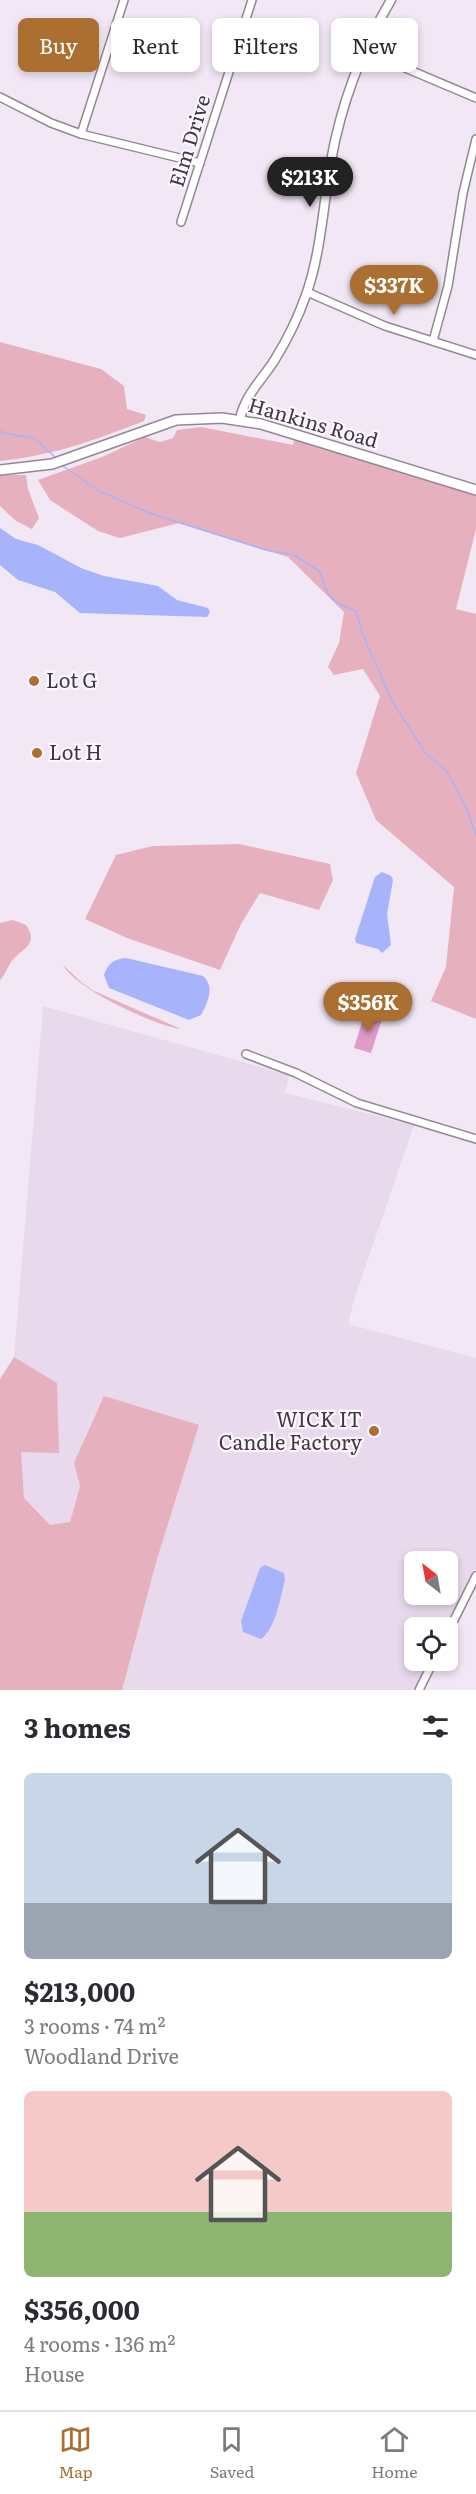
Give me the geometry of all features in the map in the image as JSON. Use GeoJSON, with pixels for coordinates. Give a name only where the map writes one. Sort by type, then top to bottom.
{"type":"FeatureCollection","features":[{"type":"Feature","properties":{"kind":"main road","name":"Hankins Road"},"geometry":{"type":"LineString","coordinates":[[0,470],[52,464],[176,420],[240,419],[476,490]]}},
{"type":"Feature","properties":{"kind":"street"},"geometry":{"type":"LineString","coordinates":[[81,134],[124,0]]}},
{"type":"Feature","properties":{"kind":"street","name":"Elm Drive"},"geometry":{"type":"LineString","coordinates":[[181,222],[252,0]]}},
{"type":"Feature","properties":{"kind":"street"},"geometry":{"type":"LineString","coordinates":[[382,18],[391,0]]}},
{"type":"Feature","properties":{"kind":"street"},"geometry":{"type":"LineString","coordinates":[[240,419],[245,401],[282,348],[307,292],[317,254],[333,150],[345,105],[357,72]]}},
{"type":"Feature","properties":{"kind":"street"},"geometry":{"type":"LineString","coordinates":[[415,72],[476,98]]}},
{"type":"Feature","properties":{"kind":"street"},"geometry":{"type":"LineString","coordinates":[[0,97],[51,123],[81,134],[200,163]]}},
{"type":"Feature","properties":{"kind":"street"},"geometry":{"type":"LineString","coordinates":[[433,341],[448,286],[463,193],[476,139]]}},
{"type":"Feature","properties":{"kind":"street"},"geometry":{"type":"LineString","coordinates":[[307,292],[359,316],[476,355]]}},
{"type":"Feature","properties":{"kind":"street"},"geometry":{"type":"LineString","coordinates":[[246,1054],[296,1072],[357,1103],[476,1139]]}},
{"type":"Feature","properties":{"kind":"street"},"geometry":{"type":"LineString","coordinates":[[456,1617],[476,1576]]}},
{"type":"Feature","properties":{"kind":"street"},"geometry":{"type":"LineString","coordinates":[[419,1690],[428,1671]]}},
{"type":"Feature","properties":{"kind":"shaded area"},"geometry":{"type":"Polygon","coordinates":[[[0,342],[101,369],[124,386],[127,409],[146,415],[144,421],[73,446],[0,461],[0,342]]]}},
{"type":"Feature","properties":{"kind":"shaded area"},"geometry":{"type":"Polygon","coordinates":[[[201,427],[293,445],[295,435],[476,490],[476,529],[456,609],[476,614],[476,1019],[431,1001],[446,967],[454,887],[376,820],[356,773],[380,696],[363,669],[334,675],[328,667],[339,643],[344,612],[288,557],[179,523],[120,538],[98,531],[50,500],[38,480],[102,457],[145,437],[160,442],[173,438],[177,430],[201,427]]]}},
{"type":"Feature","properties":{"kind":"shaded area"},"geometry":{"type":"Polygon","coordinates":[[[0,475],[26,475],[28,489],[39,518],[32,529],[16,521],[0,506],[0,475]]]}},
{"type":"Feature","properties":{"kind":"shaded area"},"geometry":{"type":"Polygon","coordinates":[[[239,844],[330,864],[333,880],[319,910],[260,893],[241,924],[220,970],[127,938],[85,919],[116,855],[153,846],[239,844]]]}},
{"type":"Feature","properties":{"kind":"shaded area"},"geometry":{"type":"Polygon","coordinates":[[[13,920],[26,925],[31,938],[28,946],[15,957],[0,980],[0,923],[13,920]]]}},
{"type":"Feature","properties":{"kind":"shaded area"},"geometry":{"type":"Polygon","coordinates":[[[63,965],[94,991],[181,1029],[153,1021],[117,1005],[83,985],[63,965]]]}},
{"type":"Feature","properties":{"kind":"shaded area"},"geometry":{"type":"Polygon","coordinates":[[[43,1006],[289,1075],[285,1093],[414,1125],[354,1300],[348,1324],[476,1358],[476,1568],[458,1603],[458,1551],[404,1551],[404,1605],[457,1605],[451,1617],[404,1617],[404,1671],[424,1671],[415,1690],[122,1690],[157,1559],[199,1425],[74,1463],[80,1486],[70,1522],[50,1525],[24,1498],[14,1357],[43,1006]]]}},
{"type":"Feature","properties":{"kind":"shaded area"},"geometry":{"type":"Polygon","coordinates":[[[14,1357],[57,1383],[59,1453],[21,1452],[24,1498],[50,1525],[70,1522],[80,1486],[74,1463],[104,1396],[199,1425],[157,1559],[122,1690],[0,1690],[0,1379],[14,1357]]]}},
{"type":"Feature","properties":{"kind":"water"},"geometry":{"type":"Polygon","coordinates":[[[0,528],[16,539],[38,545],[81,568],[104,576],[158,586],[177,600],[208,608],[210,612],[207,617],[80,613],[55,592],[18,580],[0,565],[0,528]]]}},
{"type":"Feature","properties":{"kind":"water"},"geometry":{"type":"Polygon","coordinates":[[[382,872],[391,876],[393,880],[387,914],[391,945],[382,953],[378,949],[356,943],[355,939],[375,877],[382,872]]]}},
{"type":"Feature","properties":{"kind":"water"},"geometry":{"type":"Polygon","coordinates":[[[126,958],[203,976],[207,980],[209,990],[208,1000],[201,1015],[189,1020],[109,988],[104,975],[107,967],[118,959],[126,958]]]}},
{"type":"Feature","properties":{"kind":"water"},"geometry":{"type":"Polygon","coordinates":[[[265,1565],[284,1573],[285,1580],[274,1620],[261,1639],[243,1632],[241,1621],[260,1568],[265,1565]]]}},
{"type":"Feature","properties":{"kind":"building"},"geometry":{"type":"Polygon","coordinates":[[[365,1013],[382,1019],[371,1053],[354,1048],[365,1013]]]}},
{"type":"Feature","properties":{"kind":"waterway"},"geometry":{"type":"LineString","coordinates":[[0,430],[3,433],[34,438],[55,457]]}},
{"type":"Feature","properties":{"kind":"waterway"},"geometry":{"type":"LineString","coordinates":[[63,466],[99,491],[152,514],[266,550],[294,555],[320,572],[331,598],[356,611],[362,633],[392,701],[426,754],[446,770],[466,807],[476,835]]}},
{"type":"Feature","properties":{"kind":"place","name":"Lot G"},"geometry":{"type":"Point","coordinates":[34,681]}},
{"type":"Feature","properties":{"kind":"place","name":"Lot H"},"geometry":{"type":"Point","coordinates":[37,753]}},
{"type":"Feature","properties":{"kind":"place","name":"WICK IT Candle Factory"},"geometry":{"type":"Point","coordinates":[374,1431]}}]}
